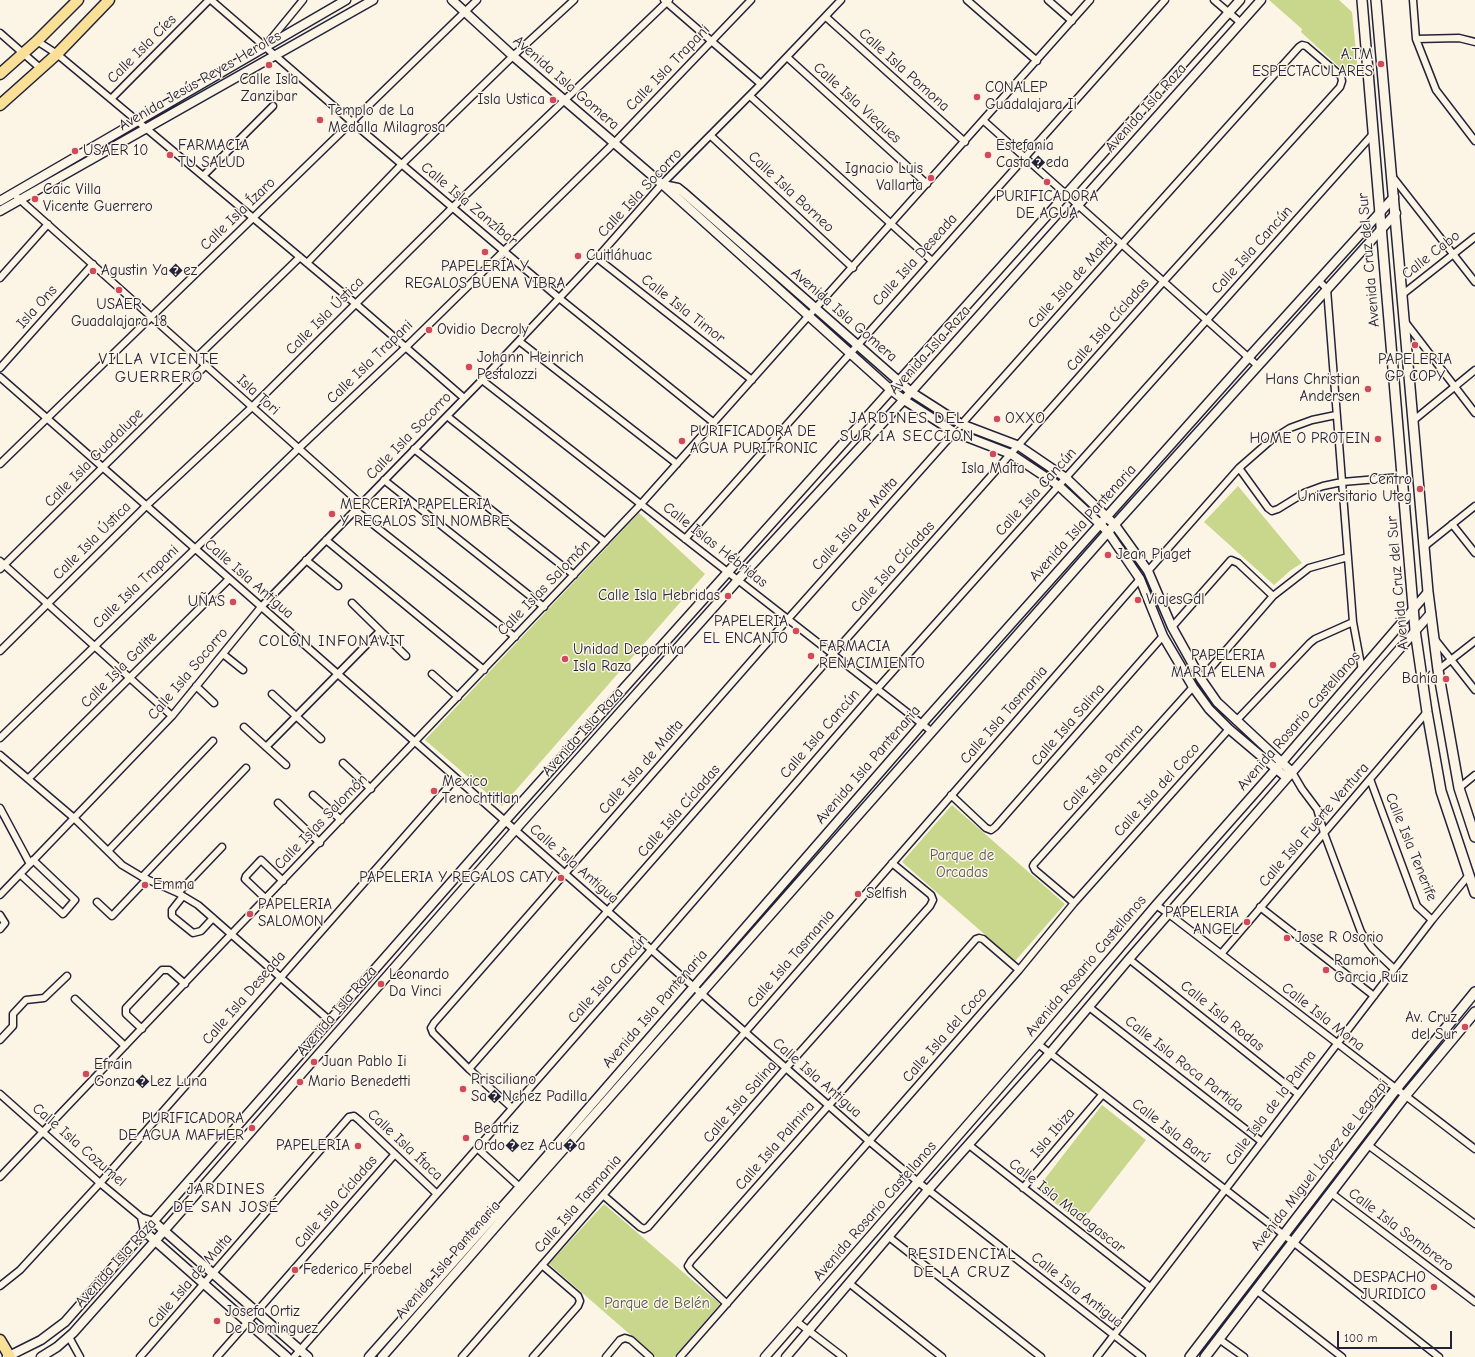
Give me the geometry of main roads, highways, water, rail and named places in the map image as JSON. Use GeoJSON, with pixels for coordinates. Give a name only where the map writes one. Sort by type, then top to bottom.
{"type":"FeatureCollection","features":[{"type":"Feature","properties":{"kind":"main road"},"geometry":{"type":"LineString","coordinates":[[0,74],[37,41],[78,0]]}},
{"type":"Feature","properties":{"kind":"main road"},"geometry":{"type":"LineString","coordinates":[[0,104],[57,54],[109,0]]}},
{"type":"Feature","properties":{"kind":"main road","name":"Avenida Cruz del Sur"},"geometry":{"type":"LineString","coordinates":[[1362,0],[1415,630],[1427,712],[1441,791],[1475,893]]}},
{"type":"Feature","properties":{"kind":"main road","name":"Avenida Cruz del Sur"},"geometry":{"type":"LineString","coordinates":[[1376,0],[1402,294],[1406,323],[1428,592],[1438,670],[1459,788],[1475,837]]}},
{"type":"Feature","properties":{"kind":"main road","name":"Avenida Miguel López de Legazpi"},"geometry":{"type":"LineString","coordinates":[[1190,1357],[1396,1089],[1475,992]]}},
{"type":"Feature","properties":{"kind":"main road","name":"Avenida Miguel López de Legazpi"},"geometry":{"type":"LineString","coordinates":[[1205,1357],[1405,1096],[1475,1012]]}},
{"type":"Feature","properties":{"kind":"main road"},"geometry":{"type":"LineString","coordinates":[[0,1340],[9,1357]]}},
{"type":"Feature","properties":{"kind":"place","name":"A.T.M ESPECTACULARES"},"geometry":{"type":"Point","coordinates":[1381,64]}},
{"type":"Feature","properties":{"kind":"place","name":"Calle Isla Zanzibar"},"geometry":{"type":"Point","coordinates":[269,65]}},
{"type":"Feature","properties":{"kind":"place","name":"CONALEP Guadalajara Ii"},"geometry":{"type":"Point","coordinates":[977,97]}},
{"type":"Feature","properties":{"kind":"place","name":"Isla Ustica"},"geometry":{"type":"Point","coordinates":[553,100]}},
{"type":"Feature","properties":{"kind":"place","name":"Templo de La Medalla Milagrosa"},"geometry":{"type":"Point","coordinates":[320,120]}},
{"type":"Feature","properties":{"kind":"place","name":"USAER 10"},"geometry":{"type":"Point","coordinates":[75,151]}},
{"type":"Feature","properties":{"kind":"place","name":"FARMACIA TU SALUD"},"geometry":{"type":"Point","coordinates":[170,155]}},
{"type":"Feature","properties":{"kind":"place","name":"Estefania Casta�eda"},"geometry":{"type":"Point","coordinates":[988,155]}},
{"type":"Feature","properties":{"kind":"place","name":"Ignacio Luis Vallarta"},"geometry":{"type":"Point","coordinates":[931,178]}},
{"type":"Feature","properties":{"kind":"place","name":"PURIFICADORA DE AGUA"},"geometry":{"type":"Point","coordinates":[1047,182]}},
{"type":"Feature","properties":{"kind":"place","name":"Caic Villa Vicente Guerrero"},"geometry":{"type":"Point","coordinates":[35,199]}},
{"type":"Feature","properties":{"kind":"place","name":"PAPELERÍA Y REGALOS BUENA VIBRA"},"geometry":{"type":"Point","coordinates":[485,252]}},
{"type":"Feature","properties":{"kind":"place","name":"Cuitláhuac"},"geometry":{"type":"Point","coordinates":[578,256]}},
{"type":"Feature","properties":{"kind":"place","name":"Agustin Ya�ez"},"geometry":{"type":"Point","coordinates":[93,271]}},
{"type":"Feature","properties":{"kind":"place","name":"USAER Guadalajara 18"},"geometry":{"type":"Point","coordinates":[119,290]}},
{"type":"Feature","properties":{"kind":"place","name":"Ovidio Decroly"},"geometry":{"type":"Point","coordinates":[429,330]}},
{"type":"Feature","properties":{"kind":"place","name":"PAPELERIA GP COPY"},"geometry":{"type":"Point","coordinates":[1415,345]}},
{"type":"Feature","properties":{"kind":"place","name":"Johann Heinrich Pestalozzi"},"geometry":{"type":"Point","coordinates":[469,367]}},
{"type":"Feature","properties":{"kind":"place","name":"Hans Christian Andersen"},"geometry":{"type":"Point","coordinates":[1368,389]}},
{"type":"Feature","properties":{"kind":"place","name":"OXXO"},"geometry":{"type":"Point","coordinates":[997,419]}},
{"type":"Feature","properties":{"kind":"place","name":"HOME O PROTEIN"},"geometry":{"type":"Point","coordinates":[1378,439]}},
{"type":"Feature","properties":{"kind":"place","name":"PURIFICADORA DE AGUA PURITRONIC"},"geometry":{"type":"Point","coordinates":[682,441]}},
{"type":"Feature","properties":{"kind":"place","name":"Isla Malta"},"geometry":{"type":"Point","coordinates":[993,454]}},
{"type":"Feature","properties":{"kind":"place","name":"Centro Universitario Uteg"},"geometry":{"type":"Point","coordinates":[1420,489]}},
{"type":"Feature","properties":{"kind":"place","name":"MERCERIA PAPELERIA Y REGALOS SIN NOMBRE"},"geometry":{"type":"Point","coordinates":[332,514]}},
{"type":"Feature","properties":{"kind":"place","name":"Jean Piaget"},"geometry":{"type":"Point","coordinates":[1108,555]}},
{"type":"Feature","properties":{"kind":"place","name":"Calle Isla Hebridas"},"geometry":{"type":"Point","coordinates":[728,596]}},
{"type":"Feature","properties":{"kind":"place","name":"ViajesGdl"},"geometry":{"type":"Point","coordinates":[1138,600]}},
{"type":"Feature","properties":{"kind":"place","name":"UÑAS"},"geometry":{"type":"Point","coordinates":[233,602]}},
{"type":"Feature","properties":{"kind":"place","name":"PAPELERIA EL ENCANTO"},"geometry":{"type":"Point","coordinates":[796,631]}},
{"type":"Feature","properties":{"kind":"place","name":"FARMACIA RENACIMIENTO"},"geometry":{"type":"Point","coordinates":[811,656]}},
{"type":"Feature","properties":{"kind":"place","name":"Unidad Deportiva Isla Raza"},"geometry":{"type":"Point","coordinates":[565,659]}},
{"type":"Feature","properties":{"kind":"place","name":"PAPELERIA MARIA ELENA"},"geometry":{"type":"Point","coordinates":[1273,665]}},
{"type":"Feature","properties":{"kind":"place","name":"Bahía"},"geometry":{"type":"Point","coordinates":[1446,679]}},
{"type":"Feature","properties":{"kind":"place","name":"Mexico Tenochtitlan"},"geometry":{"type":"Point","coordinates":[434,791]}},
{"type":"Feature","properties":{"kind":"place","name":"PAPELERIA Y REGALOS CATY"},"geometry":{"type":"Point","coordinates":[561,878]}},
{"type":"Feature","properties":{"kind":"place","name":"Emma"},"geometry":{"type":"Point","coordinates":[145,885]}},
{"type":"Feature","properties":{"kind":"place","name":"Selfish"},"geometry":{"type":"Point","coordinates":[858,894]}},
{"type":"Feature","properties":{"kind":"place","name":"PAPELERIA SALOMON"},"geometry":{"type":"Point","coordinates":[250,914]}},
{"type":"Feature","properties":{"kind":"place","name":"PAPELERIA ANGEL"},"geometry":{"type":"Point","coordinates":[1247,922]}},
{"type":"Feature","properties":{"kind":"place","name":"Jose R Osorio"},"geometry":{"type":"Point","coordinates":[1287,938]}},
{"type":"Feature","properties":{"kind":"place","name":"Ramon Garcia Ruiz"},"geometry":{"type":"Point","coordinates":[1326,970]}},
{"type":"Feature","properties":{"kind":"place","name":"Leonardo Da Vinci"},"geometry":{"type":"Point","coordinates":[381,984]}},
{"type":"Feature","properties":{"kind":"place","name":"Av. Cruz del Sur"},"geometry":{"type":"Point","coordinates":[1465,1027]}},
{"type":"Feature","properties":{"kind":"place","name":"Juan Pablo Ii"},"geometry":{"type":"Point","coordinates":[314,1062]}},
{"type":"Feature","properties":{"kind":"place","name":"Efrain Gonza�Lez Luna"},"geometry":{"type":"Point","coordinates":[86,1074]}},
{"type":"Feature","properties":{"kind":"place","name":"Mario Benedetti"},"geometry":{"type":"Point","coordinates":[300,1082]}},
{"type":"Feature","properties":{"kind":"place","name":"Prisciliano Sa�Nchez Padilla"},"geometry":{"type":"Point","coordinates":[463,1089]}},
{"type":"Feature","properties":{"kind":"place","name":"PURIFICADORA DE AGUA MAFHER"},"geometry":{"type":"Point","coordinates":[252,1128]}},
{"type":"Feature","properties":{"kind":"place","name":"Beatriz Ordo�ez Acu�a"},"geometry":{"type":"Point","coordinates":[466,1138]}},
{"type":"Feature","properties":{"kind":"place","name":"PAPELERIA"},"geometry":{"type":"Point","coordinates":[358,1146]}},
{"type":"Feature","properties":{"kind":"place","name":"Federico Froebel"},"geometry":{"type":"Point","coordinates":[295,1270]}},
{"type":"Feature","properties":{"kind":"place","name":"DESPACHO JURIDICO"},"geometry":{"type":"Point","coordinates":[1434,1287]}},
{"type":"Feature","properties":{"kind":"place","name":"Josefa Ortiz De Dominguez"},"geometry":{"type":"Point","coordinates":[217,1321]}},
{"type":"Feature","properties":{"kind":"district","name":"VILLA VICENTE GUERRERO"},"geometry":{"type":"Point","coordinates":[159,368]}},
{"type":"Feature","properties":{"kind":"district","name":"JARDINES DEL SUR 1A SECCIÓN"},"geometry":{"type":"Point","coordinates":[907,427]}},
{"type":"Feature","properties":{"kind":"district","name":"COLÓN INFONAVIT"},"geometry":{"type":"Point","coordinates":[332,641]}},
{"type":"Feature","properties":{"kind":"district","name":"JARDINES DE SAN JOSÉ"},"geometry":{"type":"Point","coordinates":[226,1198]}},
{"type":"Feature","properties":{"kind":"district","name":"RESIDENCIAL DE LA CRUZ"},"geometry":{"type":"Point","coordinates":[962,1263]}},
{"type":"Feature","properties":{"kind":"park label","name":"Parque de Orcadas"},"geometry":{"type":"Point","coordinates":[962,864]}},
{"type":"Feature","properties":{"kind":"park label","name":"Parque de Belén"},"geometry":{"type":"Point","coordinates":[657,1304]}}]}
